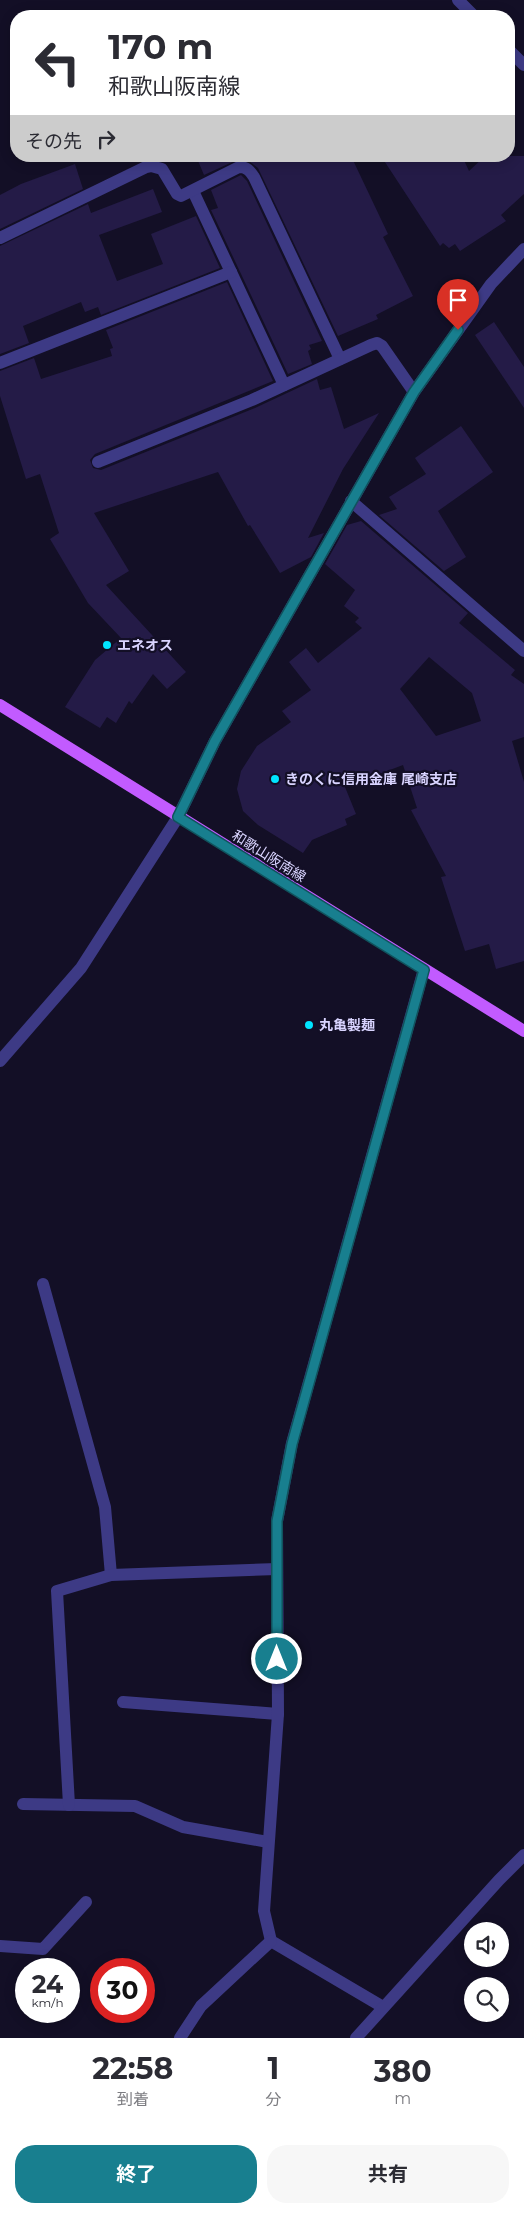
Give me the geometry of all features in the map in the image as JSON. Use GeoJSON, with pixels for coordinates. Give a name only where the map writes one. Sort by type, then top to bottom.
{"type":"FeatureCollection","features":[{"type":"Feature","properties":{"kind":"main road","name":"和歌山阪南線"},"geometry":{"type":"LineString","coordinates":[[0,705],[524,1031]]}},
{"type":"Feature","properties":{"kind":"street"},"geometry":{"type":"LineString","coordinates":[[458,0],[468,10]]}},
{"type":"Feature","properties":{"kind":"street"},"geometry":{"type":"LineString","coordinates":[[515,56],[524,65]]}},
{"type":"Feature","properties":{"kind":"street"},"geometry":{"type":"LineString","coordinates":[[0,238],[146,167],[151,166],[162,169],[177,194],[181,196],[239,167],[250,171],[340,359]]}},
{"type":"Feature","properties":{"kind":"street"},"geometry":{"type":"LineString","coordinates":[[193,191],[284,385]]}},
{"type":"Feature","properties":{"kind":"street"},"geometry":{"type":"LineString","coordinates":[[0,1061],[80,968],[178,817],[215,741],[414,392],[492,284],[524,248]]}},
{"type":"Feature","properties":{"kind":"street"},"geometry":{"type":"LineString","coordinates":[[0,363],[231,272]]}},
{"type":"Feature","properties":{"kind":"street"},"geometry":{"type":"LineString","coordinates":[[98,462],[284,385],[377,343],[382,346],[414,392]]}},
{"type":"Feature","properties":{"kind":"street"},"geometry":{"type":"LineString","coordinates":[[352,501],[524,651]]}},
{"type":"Feature","properties":{"kind":"street"},"geometry":{"type":"LineString","coordinates":[[383,2007],[271,1941],[264,1911],[278,1714],[277,1521],[292,1444],[424,970]]}},
{"type":"Feature","properties":{"kind":"street"},"geometry":{"type":"LineString","coordinates":[[43,1284],[105,1507],[111,1575]]}},
{"type":"Feature","properties":{"kind":"street"},"geometry":{"type":"LineString","coordinates":[[69,1805],[57,1591],[111,1575],[277,1569]]}},
{"type":"Feature","properties":{"kind":"street"},"geometry":{"type":"LineString","coordinates":[[123,1702],[278,1714]]}},
{"type":"Feature","properties":{"kind":"street"},"geometry":{"type":"LineString","coordinates":[[23,1804],[135,1806],[183,1827],[268,1842]]}},
{"type":"Feature","properties":{"kind":"street"},"geometry":{"type":"LineString","coordinates":[[356,2038],[499,1880],[524,1855]]}},
{"type":"Feature","properties":{"kind":"street"},"geometry":{"type":"LineString","coordinates":[[0,1946],[44,1949],[86,1902]]}},
{"type":"Feature","properties":{"kind":"street"},"geometry":{"type":"LineString","coordinates":[[180,2038],[201,2006],[271,1941]]}},
{"type":"Feature","properties":{"kind":"building"},"geometry":{"type":"Polygon","coordinates":[[[515,156],[524,156],[524,194],[501,215],[506,221],[460,251],[455,244],[449,248],[443,243],[440,246],[385,162],[465,162],[469,171],[479,162],[515,162],[515,156]]]}},
{"type":"Feature","properties":{"kind":"building"},"geometry":{"type":"Polygon","coordinates":[[[199,162],[232,162],[204,175],[199,162]]]}},
{"type":"Feature","properties":{"kind":"building"},"geometry":{"type":"Polygon","coordinates":[[[250,162],[354,162],[388,234],[383,237],[413,296],[376,315],[378,319],[338,336],[258,168],[250,162]]]}},
{"type":"Feature","properties":{"kind":"building"},"geometry":{"type":"Polygon","coordinates":[[[75,164],[83,189],[0,229],[0,195],[21,184],[75,164]]]}},
{"type":"Feature","properties":{"kind":"building"},"geometry":{"type":"Polygon","coordinates":[[[241,175],[247,181],[322,341],[309,345],[311,349],[308,351],[312,364],[288,374],[211,210],[218,208],[211,190],[241,175]]]}},
{"type":"Feature","properties":{"kind":"building"},"geometry":{"type":"Polygon","coordinates":[[[153,189],[162,212],[99,235],[117,281],[163,264],[151,234],[196,216],[220,268],[101,315],[98,307],[85,312],[81,302],[23,326],[29,343],[0,354],[0,246],[88,204],[91,213],[153,189]]]}},
{"type":"Feature","properties":{"kind":"building"},"geometry":{"type":"Polygon","coordinates":[[[227,282],[273,381],[95,454],[90,460],[93,468],[101,470],[255,408],[317,379],[320,390],[331,387],[344,429],[379,413],[343,469],[308,538],[324,533],[311,557],[280,573],[250,525],[248,526],[218,472],[94,513],[129,571],[106,585],[186,672],[167,689],[153,674],[132,704],[129,701],[116,723],[107,717],[100,728],[65,707],[95,660],[121,638],[88,603],[50,539],[59,533],[40,474],[26,479],[0,396],[0,371],[34,358],[41,379],[112,356],[110,349],[113,348],[106,330],[227,282]]]}},
{"type":"Feature","properties":{"kind":"building"},"geometry":{"type":"Polygon","coordinates":[[[494,322],[524,367],[524,408],[475,335],[494,322]]]}},
{"type":"Feature","properties":{"kind":"building"},"geometry":{"type":"Polygon","coordinates":[[[461,426],[493,472],[438,511],[466,557],[444,571],[379,515],[397,509],[389,497],[426,474],[415,458],[461,426]]]}},
{"type":"Feature","properties":{"kind":"building"},"geometry":{"type":"Polygon","coordinates":[[[361,521],[468,613],[459,623],[515,670],[511,675],[524,684],[524,737],[512,741],[524,782],[524,961],[496,969],[489,944],[465,951],[441,877],[446,876],[411,810],[417,808],[403,765],[345,787],[356,814],[345,819],[347,825],[312,840],[303,853],[258,825],[243,811],[237,789],[241,771],[257,746],[291,722],[282,711],[311,690],[289,662],[306,648],[318,663],[362,628],[355,622],[359,618],[344,606],[355,590],[325,564],[347,525],[361,521]],[[429,657],[400,689],[436,736],[481,721],[472,693],[429,657]]]}},
{"type":"Feature","properties":{"kind":"place","name":"エネオス"},"geometry":{"type":"Point","coordinates":[107,645]}},
{"type":"Feature","properties":{"kind":"place","name":"きのくに信用金庫 尾崎支店"},"geometry":{"type":"Point","coordinates":[275,779]}},
{"type":"Feature","properties":{"kind":"place","name":"丸亀製麺"},"geometry":{"type":"Point","coordinates":[309,1025]}},
{"type":"Feature","properties":{"kind":"route"},"geometry":{"type":"LineString","coordinates":[[277,1659],[277,1521],[292,1444],[424,970],[178,817],[215,741],[414,392],[458,330]]}}]}
